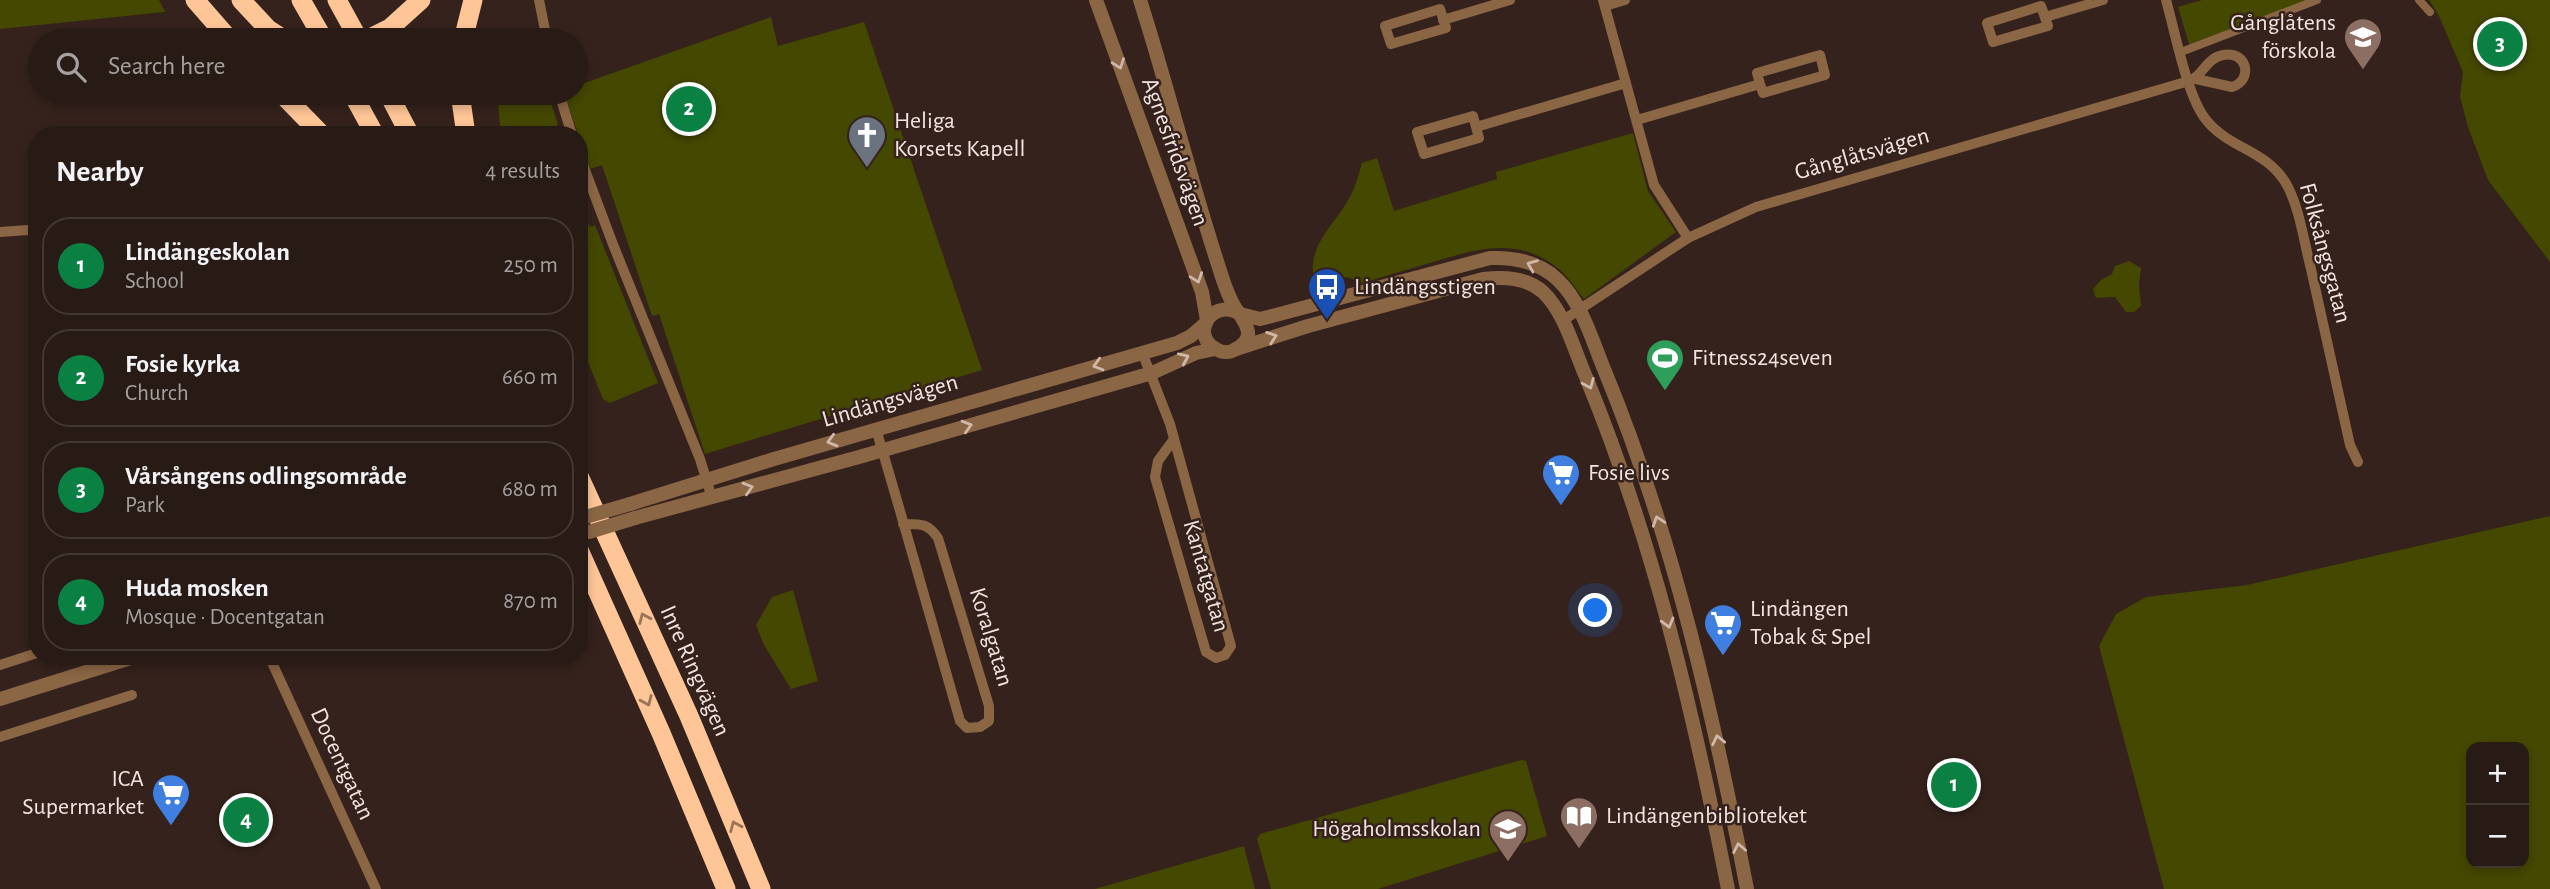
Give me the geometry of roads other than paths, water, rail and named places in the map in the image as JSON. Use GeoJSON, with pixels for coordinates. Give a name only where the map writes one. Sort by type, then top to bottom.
{"type":"FeatureCollection","features":[{"type":"Feature","properties":{"kind":"highway"},"geometry":{"type":"LineString","coordinates":[[195,0],[220,28]]}},
{"type":"Feature","properties":{"kind":"highway"},"geometry":{"type":"LineString","coordinates":[[241,0],[267,28]]}},
{"type":"Feature","properties":{"kind":"highway"},"geometry":{"type":"LineString","coordinates":[[302,0],[317,28]]}},
{"type":"Feature","properties":{"kind":"highway"},"geometry":{"type":"LineString","coordinates":[[337,0],[352,28]]}},
{"type":"Feature","properties":{"kind":"highway"},"geometry":{"type":"LineString","coordinates":[[388,28],[421,0]]}},
{"type":"Feature","properties":{"kind":"highway"},"geometry":{"type":"LineString","coordinates":[[466,28],[473,0]]}},
{"type":"Feature","properties":{"kind":"highway"},"geometry":{"type":"LineString","coordinates":[[293,105],[313,126]]}},
{"type":"Feature","properties":{"kind":"highway"},"geometry":{"type":"LineString","coordinates":[[359,105],[370,126]]}},
{"type":"Feature","properties":{"kind":"highway"},"geometry":{"type":"LineString","coordinates":[[394,105],[405,126]]}},
{"type":"Feature","properties":{"kind":"highway"},"geometry":{"type":"LineString","coordinates":[[462,105],[465,126]]}},
{"type":"Feature","properties":{"kind":"highway","name":"Inre Ringvägen"},"geometry":{"type":"LineString","coordinates":[[588,496],[683,703],[761,889]]}},
{"type":"Feature","properties":{"kind":"highway"},"geometry":{"type":"LineString","coordinates":[[588,554],[726,889]]}},
{"type":"Feature","properties":{"kind":"street"},"geometry":{"type":"LineString","coordinates":[[539,0],[545,28]]}},
{"type":"Feature","properties":{"kind":"street","name":"Agnesfridsvägen"},"geometry":{"type":"LineString","coordinates":[[1096,0],[1198,280],[1205,304],[1206,322]]}},
{"type":"Feature","properties":{"kind":"street","name":"Agnesfridsvägen"},"geometry":{"type":"LineString","coordinates":[[1140,0],[1202,216],[1229,296],[1239,313]]}},
{"type":"Feature","properties":{"kind":"street"},"geometry":{"type":"LineString","coordinates":[[1443,20],[1510,0]]}},
{"type":"Feature","properties":{"kind":"street"},"geometry":{"type":"LineString","coordinates":[[1625,0],[1604,3],[1654,185],[1688,238]]}},
{"type":"Feature","properties":{"kind":"street"},"geometry":{"type":"LineString","coordinates":[[2045,17],[2103,0]]}},
{"type":"Feature","properties":{"kind":"street","name":"Folksångsgatan"},"geometry":{"type":"LineString","coordinates":[[2166,0],[2192,80],[2193,97],[2207,122],[2231,140],[2268,161],[2289,189],[2310,264],[2350,445],[2358,462]]}},
{"type":"Feature","properties":{"kind":"street"},"geometry":{"type":"LineString","coordinates":[[2181,52],[2317,0]]}},
{"type":"Feature","properties":{"kind":"street"},"geometry":{"type":"LineString","coordinates":[[2419,0],[2430,12]]}},
{"type":"Feature","properties":{"kind":"street"},"geometry":{"type":"LineString","coordinates":[[2041,6],[2045,17],[2048,26],[1993,42],[1987,23],[2041,6]]}},
{"type":"Feature","properties":{"kind":"street"},"geometry":{"type":"LineString","coordinates":[[1440,9],[1443,20],[1446,28],[1391,44],[1385,26],[1440,9]]}},
{"type":"Feature","properties":{"kind":"street"},"geometry":{"type":"LineString","coordinates":[[1820,55],[1825,75],[1763,93],[1760,84],[1757,74],[1820,55]]}},
{"type":"Feature","properties":{"kind":"street","name":"Gånglåtsvägen"},"geometry":{"type":"LineString","coordinates":[[1562,321],[1688,238],[1756,207],[2192,80]]}},
{"type":"Feature","properties":{"kind":"street"},"geometry":{"type":"LineString","coordinates":[[1476,127],[1626,83]]}},
{"type":"Feature","properties":{"kind":"street"},"geometry":{"type":"LineString","coordinates":[[1637,120],[1760,84]]}},
{"type":"Feature","properties":{"kind":"street"},"geometry":{"type":"LineString","coordinates":[[563,105],[569,126]]}},
{"type":"Feature","properties":{"kind":"street"},"geometry":{"type":"LineString","coordinates":[[1473,116],[1476,127],[1479,138],[1424,154],[1417,132],[1473,116]]}},
{"type":"Feature","properties":{"kind":"street"},"geometry":{"type":"LineString","coordinates":[[588,177],[712,498]]}},
{"type":"Feature","properties":{"kind":"street"},"geometry":{"type":"LineString","coordinates":[[0,232],[28,230]]}},
{"type":"Feature","properties":{"kind":"street","name":"Lindängsvägen"},"geometry":{"type":"LineString","coordinates":[[588,516],[876,429],[1184,341],[1218,310],[1227,309],[1260,319],[1476,261],[1504,258],[1533,264],[1546,271],[1568,292],[1580,311],[1627,424],[1670,560],[1711,709],[1747,889]]}},
{"type":"Feature","properties":{"kind":"street","name":"Lindängsvägen"},"geometry":{"type":"LineString","coordinates":[[588,537],[635,519],[1152,373],[1196,353],[1214,349],[1225,352],[1483,279],[1501,277],[1524,281],[1545,294],[1562,321],[1613,445],[1652,565],[1689,700],[1728,889]]}},
{"type":"Feature","properties":{"kind":"street"},"geometry":{"type":"LineString","coordinates":[[1236,349],[1246,339],[1248,330],[1246,321],[1239,313]]}},
{"type":"Feature","properties":{"kind":"street"},"geometry":{"type":"LineString","coordinates":[[1206,322],[1206,337],[1214,349]]}},
{"type":"Feature","properties":{"kind":"street","name":"Kantatgatan"},"geometry":{"type":"LineString","coordinates":[[1142,352],[1152,373],[1174,439],[1231,646],[1225,655],[1216,658],[1206,652],[1155,477],[1158,461],[1174,439]]}},
{"type":"Feature","properties":{"kind":"street","name":"Koralgatan"},"geometry":{"type":"LineString","coordinates":[[876,429],[960,721],[967,728],[980,727],[989,721],[989,706],[938,538],[932,528],[922,524],[904,524]]}},
{"type":"Feature","properties":{"kind":"street"},"geometry":{"type":"LineString","coordinates":[[0,665],[28,656]]}},
{"type":"Feature","properties":{"kind":"street"},"geometry":{"type":"LineString","coordinates":[[0,699],[109,665]]}},
{"type":"Feature","properties":{"kind":"street","name":"Docentgatan"},"geometry":{"type":"LineString","coordinates":[[273,665],[376,889]]}},
{"type":"Feature","properties":{"kind":"street"},"geometry":{"type":"LineString","coordinates":[[0,737],[132,695]]}},
{"type":"Feature","properties":{"kind":"place","name":"Vårsångens odlingsområde"},"geometry":{"type":"Point","coordinates":[2500,44]}},
{"type":"Feature","properties":{"kind":"place","name":"Gånglåtens förskola"},"geometry":{"type":"Point","coordinates":[2363,71]}},
{"type":"Feature","properties":{"kind":"place","name":"Fosie kyrka"},"geometry":{"type":"Point","coordinates":[689,109]}},
{"type":"Feature","properties":{"kind":"place","name":"Heliga Korsets Kapell"},"geometry":{"type":"Point","coordinates":[867,169]}},
{"type":"Feature","properties":{"kind":"place","name":"Lindängsstigen"},"geometry":{"type":"Point","coordinates":[1327,321]}},
{"type":"Feature","properties":{"kind":"place","name":"Fitness24seven"},"geometry":{"type":"Point","coordinates":[1665,392]}},
{"type":"Feature","properties":{"kind":"place","name":"Fosie livs"},"geometry":{"type":"Point","coordinates":[1561,507]}},
{"type":"Feature","properties":{"kind":"place","name":"Lindängen Tobak & Spel"},"geometry":{"type":"Point","coordinates":[1723,657]}},
{"type":"Feature","properties":{"kind":"place","name":"Lindängeskolan"},"geometry":{"type":"Point","coordinates":[1954,785]}},
{"type":"Feature","properties":{"kind":"place","name":"Huda mosken"},"geometry":{"type":"Point","coordinates":[246,820]}},
{"type":"Feature","properties":{"kind":"place","name":"ICA Supermarket"},"geometry":{"type":"Point","coordinates":[171,827]}},
{"type":"Feature","properties":{"kind":"place","name":"Lindängenbiblioteket"},"geometry":{"type":"Point","coordinates":[1579,850]}},
{"type":"Feature","properties":{"kind":"place","name":"Högaholmsskolan"},"geometry":{"type":"Point","coordinates":[1508,863]}}]}
